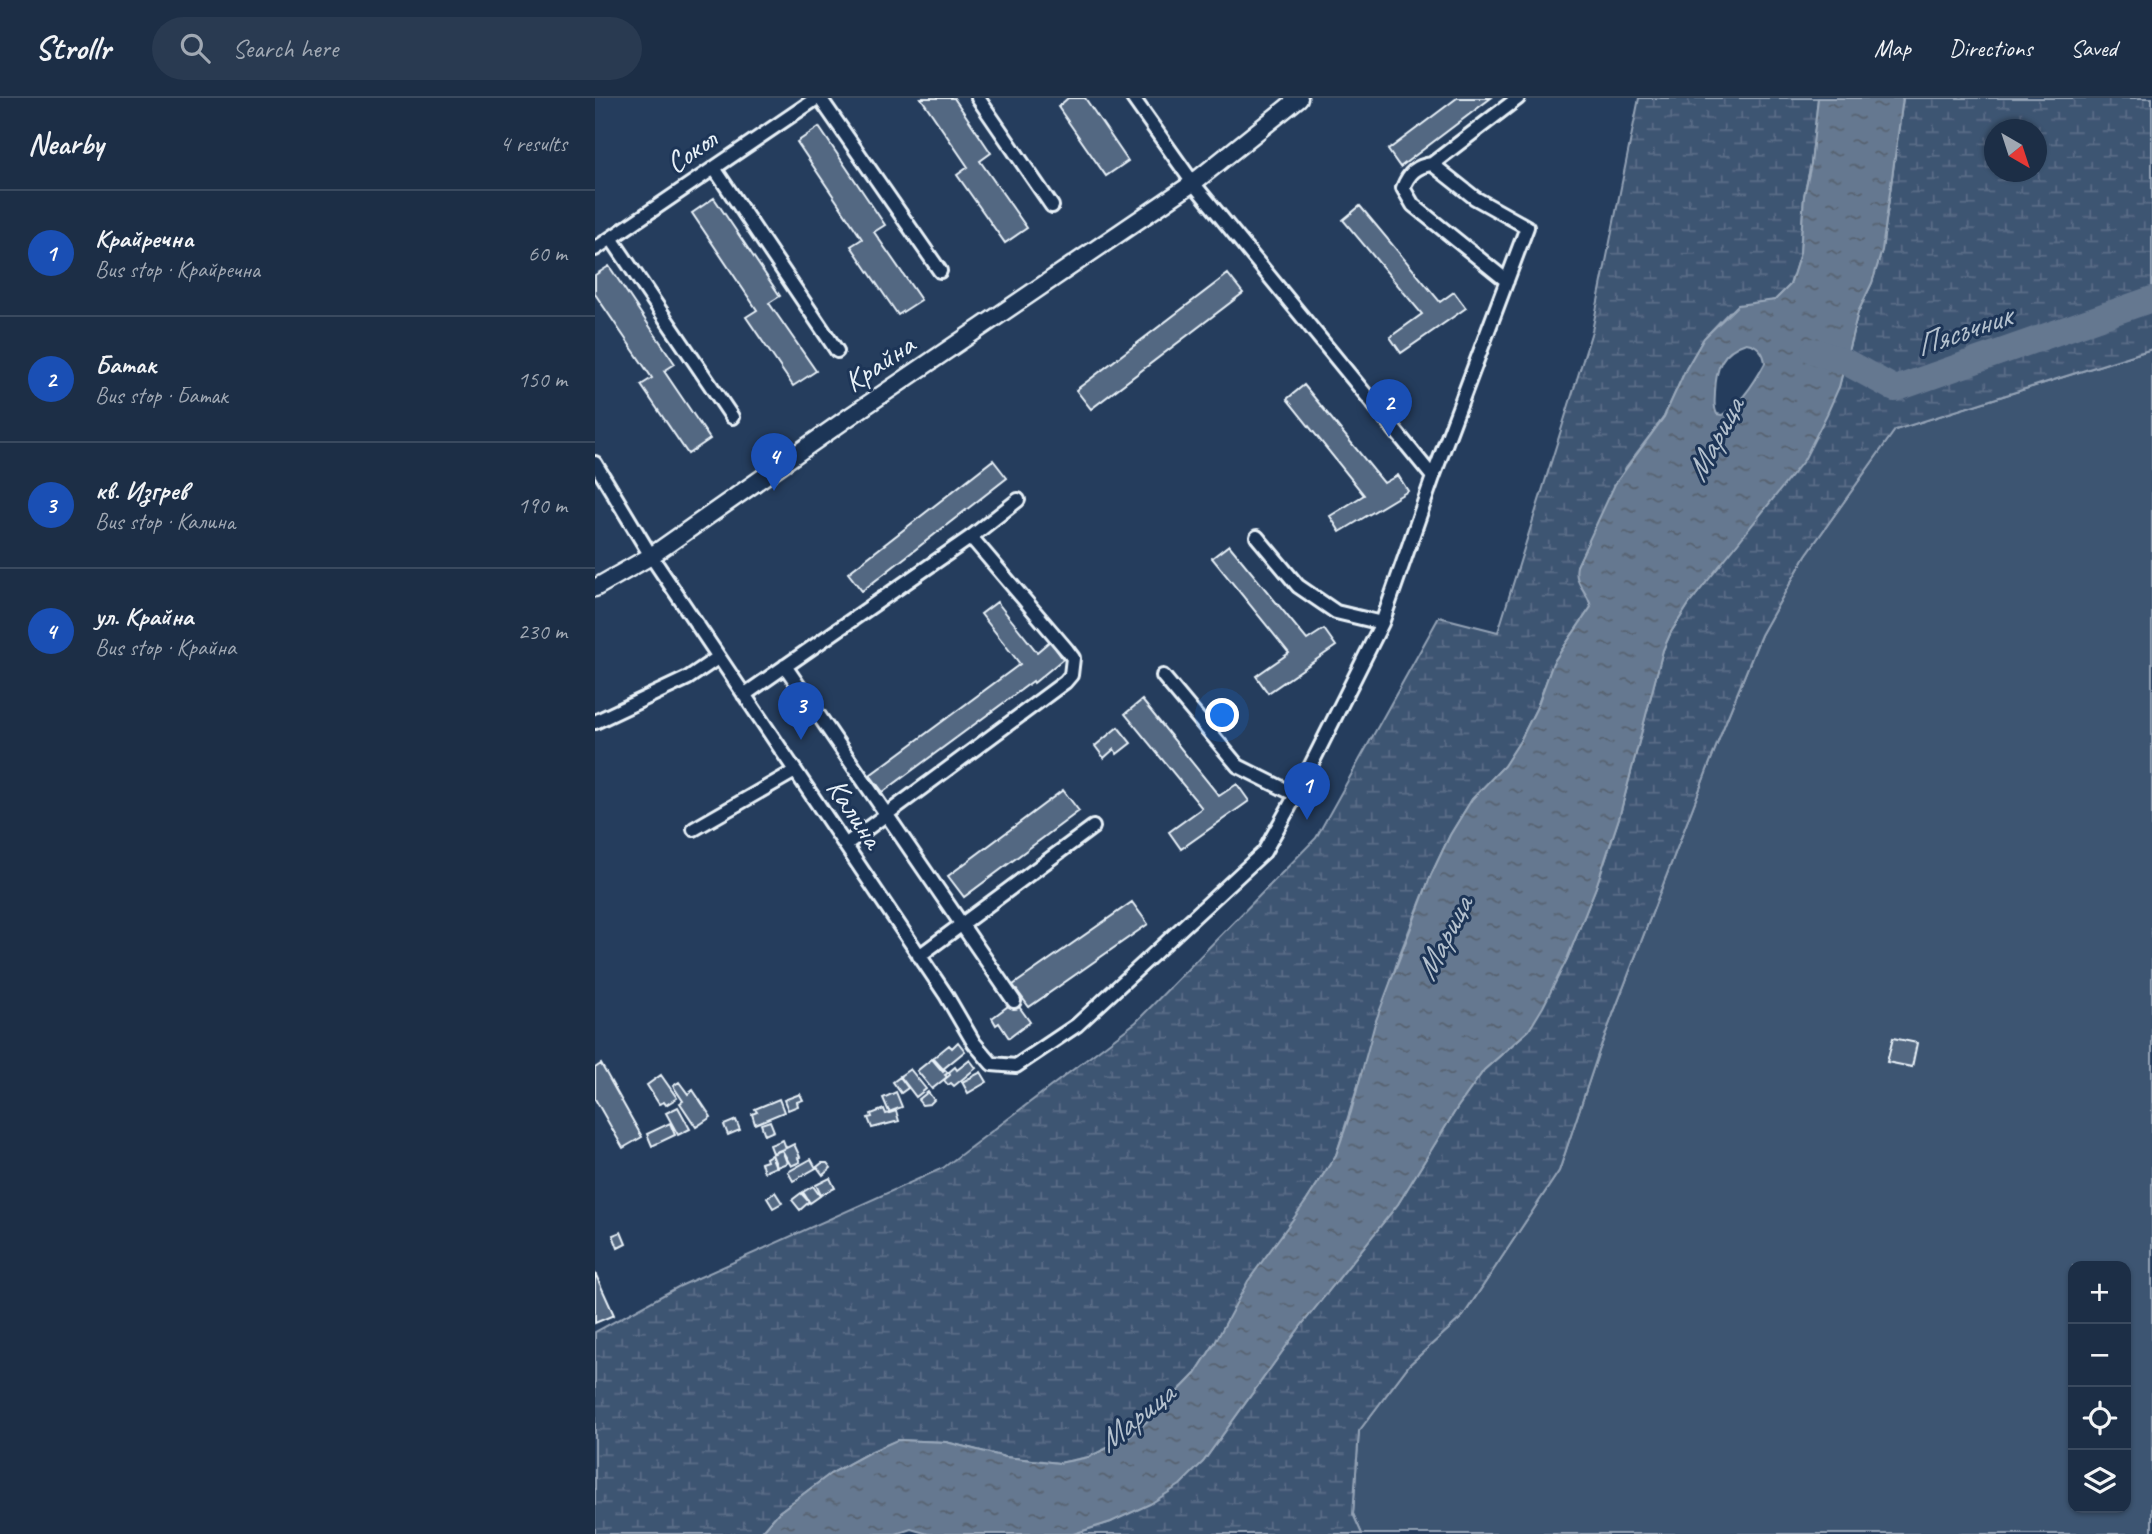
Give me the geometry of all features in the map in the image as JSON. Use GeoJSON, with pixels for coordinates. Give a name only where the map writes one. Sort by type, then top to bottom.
{"type":"FeatureCollection","features":[{"type":"Feature","properties":{"kind":"street","name":"Сокол"},"geometry":{"type":"LineString","coordinates":[[595,249],[819,98]]}},
{"type":"Feature","properties":{"kind":"street"},"geometry":{"type":"LineString","coordinates":[[819,98],[940,271]]}},
{"type":"Feature","properties":{"kind":"street"},"geometry":{"type":"LineString","coordinates":[[978,98],[1052,206]]}},
{"type":"Feature","properties":{"kind":"street"},"geometry":{"type":"LineString","coordinates":[[1133,98],[1193,183],[1433,477]]}},
{"type":"Feature","properties":{"kind":"street"},"geometry":{"type":"LineString","coordinates":[[1193,183],[1299,98]]}},
{"type":"Feature","properties":{"kind":"street"},"geometry":{"type":"LineString","coordinates":[[1507,281],[1413,205],[1403,188],[1408,177],[1419,165],[1432,163],[1518,98]]}},
{"type":"Feature","properties":{"kind":"street"},"geometry":{"type":"LineString","coordinates":[[1163,676],[1238,766],[1296,795],[1383,623],[1433,477],[1527,227],[1475,198],[1432,163]]}},
{"type":"Feature","properties":{"kind":"street"},"geometry":{"type":"LineString","coordinates":[[714,168],[837,351]]}},
{"type":"Feature","properties":{"kind":"street","name":"Крайна"},"geometry":{"type":"LineString","coordinates":[[595,588],[651,556],[1193,183]]}},
{"type":"Feature","properties":{"kind":"street"},"geometry":{"type":"LineString","coordinates":[[611,238],[732,417]]}},
{"type":"Feature","properties":{"kind":"street","name":"Калина"},"geometry":{"type":"LineString","coordinates":[[595,463],[651,556],[919,956],[974,1043],[992,1063],[1016,1066],[1077,1025],[1263,852],[1296,795]]}},
{"type":"Feature","properties":{"kind":"street"},"geometry":{"type":"LineString","coordinates":[[744,695],[971,537],[1018,500]]}},
{"type":"Feature","properties":{"kind":"street"},"geometry":{"type":"LineString","coordinates":[[845,845],[1072,675],[1073,658],[971,537]]}},
{"type":"Feature","properties":{"kind":"street"},"geometry":{"type":"LineString","coordinates":[[1257,537],[1298,586],[1336,612],[1383,623]]}},
{"type":"Feature","properties":{"kind":"street"},"geometry":{"type":"LineString","coordinates":[[595,722],[688,678],[719,657]]}},
{"type":"Feature","properties":{"kind":"street"},"geometry":{"type":"LineString","coordinates":[[785,666],[1014,1001]]}},
{"type":"Feature","properties":{"kind":"street"},"geometry":{"type":"LineString","coordinates":[[694,829],[796,771]]}},
{"type":"Feature","properties":{"kind":"street"},"geometry":{"type":"LineString","coordinates":[[919,956],[1093,827]]}},
{"type":"Feature","properties":{"kind":"green space"},"geometry":{"type":"Polygon","coordinates":[[[1639,98],[1818,98],[1811,164],[1804,196],[1800,253],[1790,285],[1775,300],[1729,312],[1704,338],[1664,417],[1626,467],[1577,566],[1591,607],[1553,663],[1537,707],[1520,741],[1504,766],[1472,799],[1450,835],[1431,875],[1399,956],[1336,1155],[1195,1374],[1128,1438],[1089,1457],[1059,1463],[1005,1457],[946,1442],[898,1440],[830,1474],[779,1512],[760,1534],[595,1534],[595,1332],[678,1287],[943,1168],[1136,1022],[1316,838],[1439,617],[1498,632],[1592,331],[1639,98]]]}},
{"type":"Feature","properties":{"kind":"green space"},"geometry":{"type":"Polygon","coordinates":[[[1903,98],[2152,98],[2152,349],[1895,430],[1806,555],[1761,635],[1724,726],[1599,1051],[1559,1171],[1463,1316],[1409,1365],[1359,1431],[1353,1514],[1362,1534],[1073,1534],[1111,1522],[1203,1462],[1300,1327],[1398,1204],[1457,1108],[1484,1070],[1529,1030],[1567,959],[1596,887],[1619,818],[1663,650],[1671,632],[1689,604],[1770,501],[1839,387],[1858,312],[1872,283],[1882,250],[1903,98]]]}},
{"type":"Feature","properties":{"kind":"green space"},"geometry":{"type":"Polygon","coordinates":[[[2152,349],[2152,1534],[1362,1534],[1353,1514],[1359,1431],[1409,1365],[1463,1316],[1559,1171],[1599,1051],[1724,726],[1761,635],[1806,555],[1895,430],[2152,349]]]}},
{"type":"Feature","properties":{"kind":"water","name":"Марица"},"geometry":{"type":"Polygon","coordinates":[[[1818,98],[1903,98],[1882,250],[1872,283],[1858,312],[1839,387],[1827,414],[1804,460],[1689,604],[1671,632],[1663,650],[1619,818],[1596,887],[1567,959],[1543,1007],[1529,1030],[1484,1070],[1457,1108],[1398,1204],[1300,1327],[1203,1462],[1180,1485],[1150,1504],[1111,1522],[1073,1534],[928,1534],[911,1529],[896,1534],[760,1534],[779,1512],[830,1474],[897,1440],[946,1442],[1005,1457],[1059,1463],[1089,1457],[1128,1438],[1195,1374],[1248,1281],[1336,1155],[1351,1112],[1375,1023],[1431,875],[1450,835],[1472,799],[1504,766],[1520,741],[1537,707],[1553,663],[1591,607],[1577,578],[1577,566],[1615,484],[1664,417],[1704,338],[1738,305],[1775,300],[1790,285],[1800,253],[1804,196],[1811,164],[1818,98]],[[1746,343],[1731,351],[1721,362],[1716,383],[1717,414],[1722,415],[1741,399],[1765,363],[1759,349],[1746,343]]]}},
{"type":"Feature","properties":{"kind":"building"},"geometry":{"type":"Polygon","coordinates":[[[921,98],[954,98],[991,153],[980,161],[1027,228],[1005,243],[957,175],[968,167],[921,98]]]}},
{"type":"Feature","properties":{"kind":"building"},"geometry":{"type":"Polygon","coordinates":[[[1068,98],[1085,98],[1128,161],[1106,176],[1058,107],[1068,98]]]}},
{"type":"Feature","properties":{"kind":"building"},"geometry":{"type":"Polygon","coordinates":[[[1457,98],[1491,98],[1400,167],[1388,150],[1457,98]]]}},
{"type":"Feature","properties":{"kind":"building"},"geometry":{"type":"Polygon","coordinates":[[[819,127],[885,225],[874,232],[921,300],[898,315],[851,246],[862,239],[797,142],[819,127]]]}},
{"type":"Feature","properties":{"kind":"building"},"geometry":{"type":"Polygon","coordinates":[[[714,198],[780,296],[769,303],[816,371],[793,386],[746,317],[757,310],[692,213],[714,198]]]}},
{"type":"Feature","properties":{"kind":"building"},"geometry":{"type":"Polygon","coordinates":[[[1360,206],[1440,302],[1454,292],[1466,308],[1401,353],[1390,337],[1422,314],[1343,220],[1360,206]]]}},
{"type":"Feature","properties":{"kind":"building"},"geometry":{"type":"Polygon","coordinates":[[[609,266],[675,364],[664,371],[710,439],[688,454],[641,385],[652,378],[595,294],[595,275],[609,266]]]}},
{"type":"Feature","properties":{"kind":"building"},"geometry":{"type":"Polygon","coordinates":[[[1228,274],[1243,293],[1091,409],[1076,390],[1228,274]]]}},
{"type":"Feature","properties":{"kind":"building"},"geometry":{"type":"Polygon","coordinates":[[[1304,385],[1384,483],[1398,475],[1408,491],[1340,532],[1330,516],[1364,495],[1287,399],[1304,385]]]}},
{"type":"Feature","properties":{"kind":"building"},"geometry":{"type":"Polygon","coordinates":[[[993,460],[1007,478],[862,591],[848,573],[993,460]]]}},
{"type":"Feature","properties":{"kind":"building"},"geometry":{"type":"Polygon","coordinates":[[[1229,545],[1307,640],[1324,629],[1336,646],[1268,693],[1256,676],[1289,653],[1212,558],[1229,545]]]}},
{"type":"Feature","properties":{"kind":"building"},"geometry":{"type":"Polygon","coordinates":[[[997,602],[1037,652],[1050,641],[1063,659],[883,792],[870,775],[1020,664],[981,614],[997,602]]]}},
{"type":"Feature","properties":{"kind":"building"},"geometry":{"type":"Polygon","coordinates":[[[1142,700],[1219,796],[1237,784],[1249,801],[1181,849],[1169,832],[1202,808],[1125,714],[1142,700]]]}},
{"type":"Feature","properties":{"kind":"building"},"geometry":{"type":"Polygon","coordinates":[[[1118,727],[1131,743],[1117,754],[1114,749],[1104,758],[1095,746],[1118,727]]]}},
{"type":"Feature","properties":{"kind":"building"},"geometry":{"type":"Polygon","coordinates":[[[1063,790],[1079,811],[964,897],[948,876],[1063,790]]]}},
{"type":"Feature","properties":{"kind":"building"},"geometry":{"type":"Polygon","coordinates":[[[1132,902],[1148,924],[1029,1007],[1013,985],[1132,902]]]}},
{"type":"Feature","properties":{"kind":"building"},"geometry":{"type":"Polygon","coordinates":[[[1015,1001],[1030,1022],[1009,1038],[992,1018],[1015,1001]]]}},
{"type":"Feature","properties":{"kind":"building"},"geometry":{"type":"Polygon","coordinates":[[[1893,1038],[1917,1043],[1912,1067],[1887,1062],[1893,1038]]]}},
{"type":"Feature","properties":{"kind":"building"},"geometry":{"type":"Polygon","coordinates":[[[958,1042],[965,1051],[943,1069],[933,1058],[949,1045],[952,1048],[958,1042]]]}},
{"type":"Feature","properties":{"kind":"building"},"geometry":{"type":"Polygon","coordinates":[[[932,1059],[943,1072],[945,1070],[948,1073],[945,1075],[947,1077],[932,1089],[917,1071],[932,1059]]]}},
{"type":"Feature","properties":{"kind":"building"},"geometry":{"type":"Polygon","coordinates":[[[970,1060],[976,1068],[954,1086],[951,1083],[948,1085],[944,1080],[950,1075],[949,1072],[955,1067],[957,1070],[970,1060]]]}},
{"type":"Feature","properties":{"kind":"building"},"geometry":{"type":"Polygon","coordinates":[[[601,1064],[642,1137],[623,1148],[595,1099],[595,1068],[601,1064]]]}},
{"type":"Feature","properties":{"kind":"building"},"geometry":{"type":"Polygon","coordinates":[[[910,1069],[926,1089],[916,1097],[900,1076],[910,1069]]]}},
{"type":"Feature","properties":{"kind":"building"},"geometry":{"type":"Polygon","coordinates":[[[981,1072],[987,1082],[968,1093],[962,1082],[981,1072]]]}},
{"type":"Feature","properties":{"kind":"building"},"geometry":{"type":"Polygon","coordinates":[[[661,1075],[677,1098],[666,1105],[664,1102],[659,1104],[647,1085],[661,1075]]]}},
{"type":"Feature","properties":{"kind":"building"},"geometry":{"type":"Polygon","coordinates":[[[900,1077],[908,1088],[901,1093],[893,1082],[900,1077]]]}},
{"type":"Feature","properties":{"kind":"building"},"geometry":{"type":"Polygon","coordinates":[[[679,1082],[688,1094],[693,1090],[711,1117],[696,1127],[680,1103],[683,1101],[673,1086],[679,1082]]]}},
{"type":"Feature","properties":{"kind":"building"},"geometry":{"type":"Polygon","coordinates":[[[896,1092],[902,1107],[889,1112],[883,1098],[896,1092]]]}},
{"type":"Feature","properties":{"kind":"building"},"geometry":{"type":"Polygon","coordinates":[[[928,1092],[934,1100],[930,1104],[922,1105],[918,1100],[928,1092]]]}},
{"type":"Feature","properties":{"kind":"building"},"geometry":{"type":"Polygon","coordinates":[[[800,1094],[803,1100],[797,1102],[798,1106],[788,1110],[784,1100],[800,1094]]]}},
{"type":"Feature","properties":{"kind":"building"},"geometry":{"type":"Polygon","coordinates":[[[779,1099],[784,1112],[755,1124],[752,1114],[757,1112],[755,1109],[779,1099]]]}},
{"type":"Feature","properties":{"kind":"building"},"geometry":{"type":"Polygon","coordinates":[[[678,1107],[690,1129],[678,1135],[666,1113],[678,1107]]]}},
{"type":"Feature","properties":{"kind":"building"},"geometry":{"type":"Polygon","coordinates":[[[884,1109],[886,1114],[896,1111],[899,1121],[872,1128],[868,1118],[884,1109]]]}},
{"type":"Feature","properties":{"kind":"building"},"geometry":{"type":"Polygon","coordinates":[[[736,1120],[740,1130],[728,1135],[724,1125],[736,1120]]]}},
{"type":"Feature","properties":{"kind":"building"},"geometry":{"type":"Polygon","coordinates":[[[770,1121],[774,1131],[765,1135],[761,1124],[770,1121]]]}},
{"type":"Feature","properties":{"kind":"building"},"geometry":{"type":"Polygon","coordinates":[[[670,1123],[675,1135],[652,1146],[647,1134],[670,1123]]]}},
{"type":"Feature","properties":{"kind":"building"},"geometry":{"type":"Polygon","coordinates":[[[783,1140],[786,1148],[773,1153],[770,1145],[783,1140]]]}},
{"type":"Feature","properties":{"kind":"building"},"geometry":{"type":"Polygon","coordinates":[[[794,1144],[800,1162],[791,1166],[782,1150],[794,1144]]]}},
{"type":"Feature","properties":{"kind":"building"},"geometry":{"type":"Polygon","coordinates":[[[782,1150],[787,1163],[777,1167],[772,1154],[782,1150]]]}},
{"type":"Feature","properties":{"kind":"building"},"geometry":{"type":"Polygon","coordinates":[[[771,1155],[776,1167],[764,1172],[761,1163],[767,1161],[766,1158],[771,1155]]]}},
{"type":"Feature","properties":{"kind":"building"},"geometry":{"type":"Polygon","coordinates":[[[811,1159],[816,1168],[793,1181],[788,1172],[811,1159]]]}},
{"type":"Feature","properties":{"kind":"building"},"geometry":{"type":"Polygon","coordinates":[[[827,1163],[831,1168],[823,1175],[817,1167],[827,1163]]]}},
{"type":"Feature","properties":{"kind":"building"},"geometry":{"type":"Polygon","coordinates":[[[830,1178],[835,1188],[821,1195],[816,1185],[830,1178]]]}},
{"type":"Feature","properties":{"kind":"building"},"geometry":{"type":"Polygon","coordinates":[[[813,1186],[820,1196],[810,1203],[803,1192],[813,1186]]]}},
{"type":"Feature","properties":{"kind":"building"},"geometry":{"type":"Polygon","coordinates":[[[775,1192],[782,1203],[773,1208],[767,1198],[775,1192]]]}},
{"type":"Feature","properties":{"kind":"building"},"geometry":{"type":"Polygon","coordinates":[[[801,1193],[809,1202],[800,1210],[792,1200],[801,1193]]]}},
{"type":"Feature","properties":{"kind":"building"},"geometry":{"type":"Polygon","coordinates":[[[621,1232],[626,1244],[618,1248],[613,1235],[621,1232]]]}},
{"type":"Feature","properties":{"kind":"building"},"geometry":{"type":"Polygon","coordinates":[[[595,1273],[614,1315],[595,1323],[595,1273]]]}},
{"type":"Feature","properties":{"kind":"waterway","name":"Пясъчник"},"geometry":{"type":"LineString","coordinates":[[1814,351],[1846,362],[1895,389],[2152,299]]}},
{"type":"Feature","properties":{"kind":"place","name":"Батак"},"geometry":{"type":"Point","coordinates":[1389,437]}},
{"type":"Feature","properties":{"kind":"place","name":"ул. Крайна"},"geometry":{"type":"Point","coordinates":[774,491]}},
{"type":"Feature","properties":{"kind":"place","name":"кв. Изгрев"},"geometry":{"type":"Point","coordinates":[801,740]}},
{"type":"Feature","properties":{"kind":"place","name":"Крайречна"},"geometry":{"type":"Point","coordinates":[1307,820]}}]}
